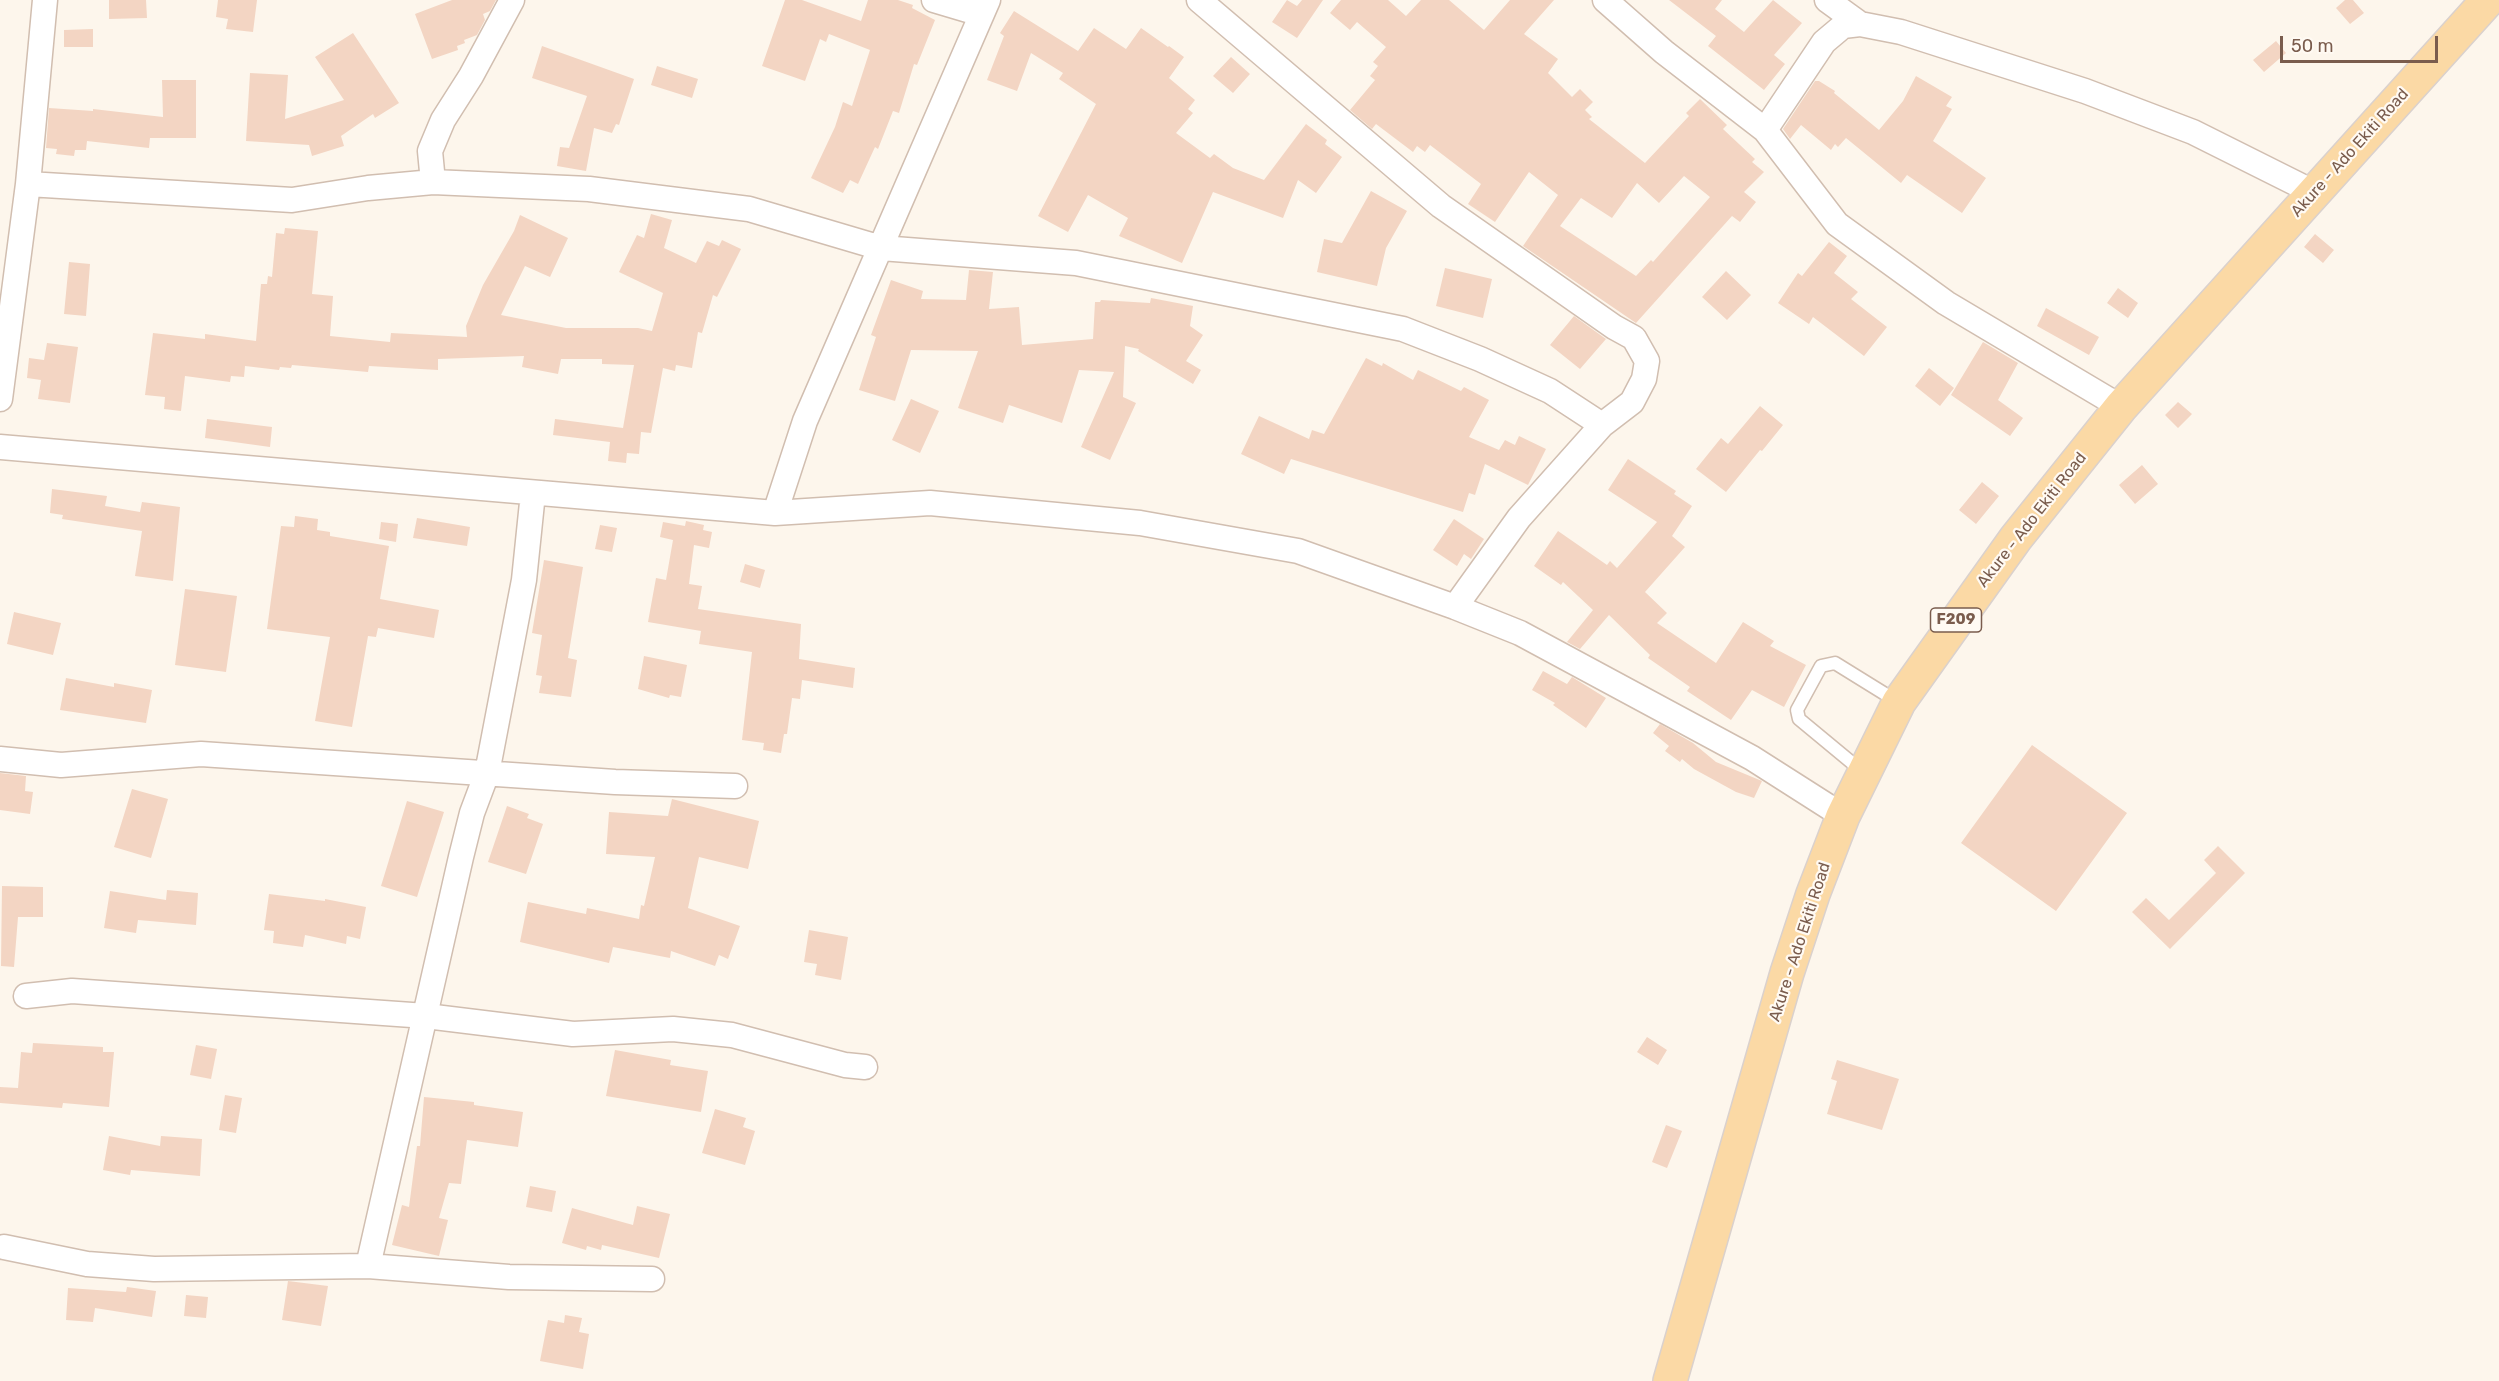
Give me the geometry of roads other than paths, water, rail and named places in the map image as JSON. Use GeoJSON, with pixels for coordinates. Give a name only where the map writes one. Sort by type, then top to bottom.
{"type":"FeatureCollection","features":[{"type":"Feature","properties":{"kind":"main road","name":"Akure - Ado Ekiti Road"},"geometry":{"type":"LineString","coordinates":[[1670,1381],[1787,973],[1843,816],[1899,702],[2016,538],[2121,407],[2487,0]]}},
{"type":"Feature","properties":{"kind":"street"},"geometry":{"type":"LineString","coordinates":[[0,399],[28,184],[45,0]]}},
{"type":"Feature","properties":{"kind":"street"},"geometry":{"type":"LineString","coordinates":[[433,182],[430,151],[439,130],[512,0]]}},
{"type":"Feature","properties":{"kind":"street"},"geometry":{"type":"LineString","coordinates":[[775,513],[805,421],[985,7],[934,0]]}},
{"type":"Feature","properties":{"kind":"street"},"geometry":{"type":"LineString","coordinates":[[1605,0],[1664,52],[1765,130],[1838,224],[1946,303],[2121,407]]}},
{"type":"Feature","properties":{"kind":"street"},"geometry":{"type":"LineString","coordinates":[[1827,0],[1860,24]]}},
{"type":"Feature","properties":{"kind":"street"},"geometry":{"type":"LineString","coordinates":[[1213,4],[1441,206],[1595,315],[1634,338],[1647,361],[1644,379],[1632,402],[1602,424],[1519,518],[1455,606]]}},
{"type":"Feature","properties":{"kind":"street"},"geometry":{"type":"LineString","coordinates":[[1765,130],[1824,42],[1843,26],[1860,24],[1900,32],[2085,91],[2193,132],[2315,193]]}},
{"type":"Feature","properties":{"kind":"street"},"geometry":{"type":"LineString","coordinates":[[28,184],[292,200],[368,188],[433,182],[589,189],[749,209],[881,248],[1076,263],[1403,329],[1480,359],[1550,391],[1602,424]]}},
{"type":"Feature","properties":{"kind":"street"},"geometry":{"type":"LineString","coordinates":[[0,447],[775,513],[930,503],[1140,523],[1298,551],[1455,606],[1520,633],[1752,758],[1843,816]]}},
{"type":"Feature","properties":{"kind":"street"},"geometry":{"type":"LineString","coordinates":[[368,1266],[464,846],[472,813],[487,772],[524,580],[533,493]]}},
{"type":"Feature","properties":{"kind":"street"},"geometry":{"type":"LineString","coordinates":[[0,759],[61,765],[201,754],[615,782],[735,786]]}},
{"type":"Feature","properties":{"kind":"street"},"geometry":{"type":"LineString","coordinates":[[26,996],[72,991],[426,1016],[573,1034],[673,1029],[732,1035],[845,1065],[865,1067]]}},
{"type":"Feature","properties":{"kind":"street"},"geometry":{"type":"LineString","coordinates":[[4,1247],[87,1264],[154,1269],[368,1266],[509,1277],[652,1279]]}},
{"type":"Feature","properties":{"kind":"lane"},"geometry":{"type":"LineString","coordinates":[[1864,773],[1799,719],[1797,710],[1821,666],[1835,663],[1899,702]]}}]}
